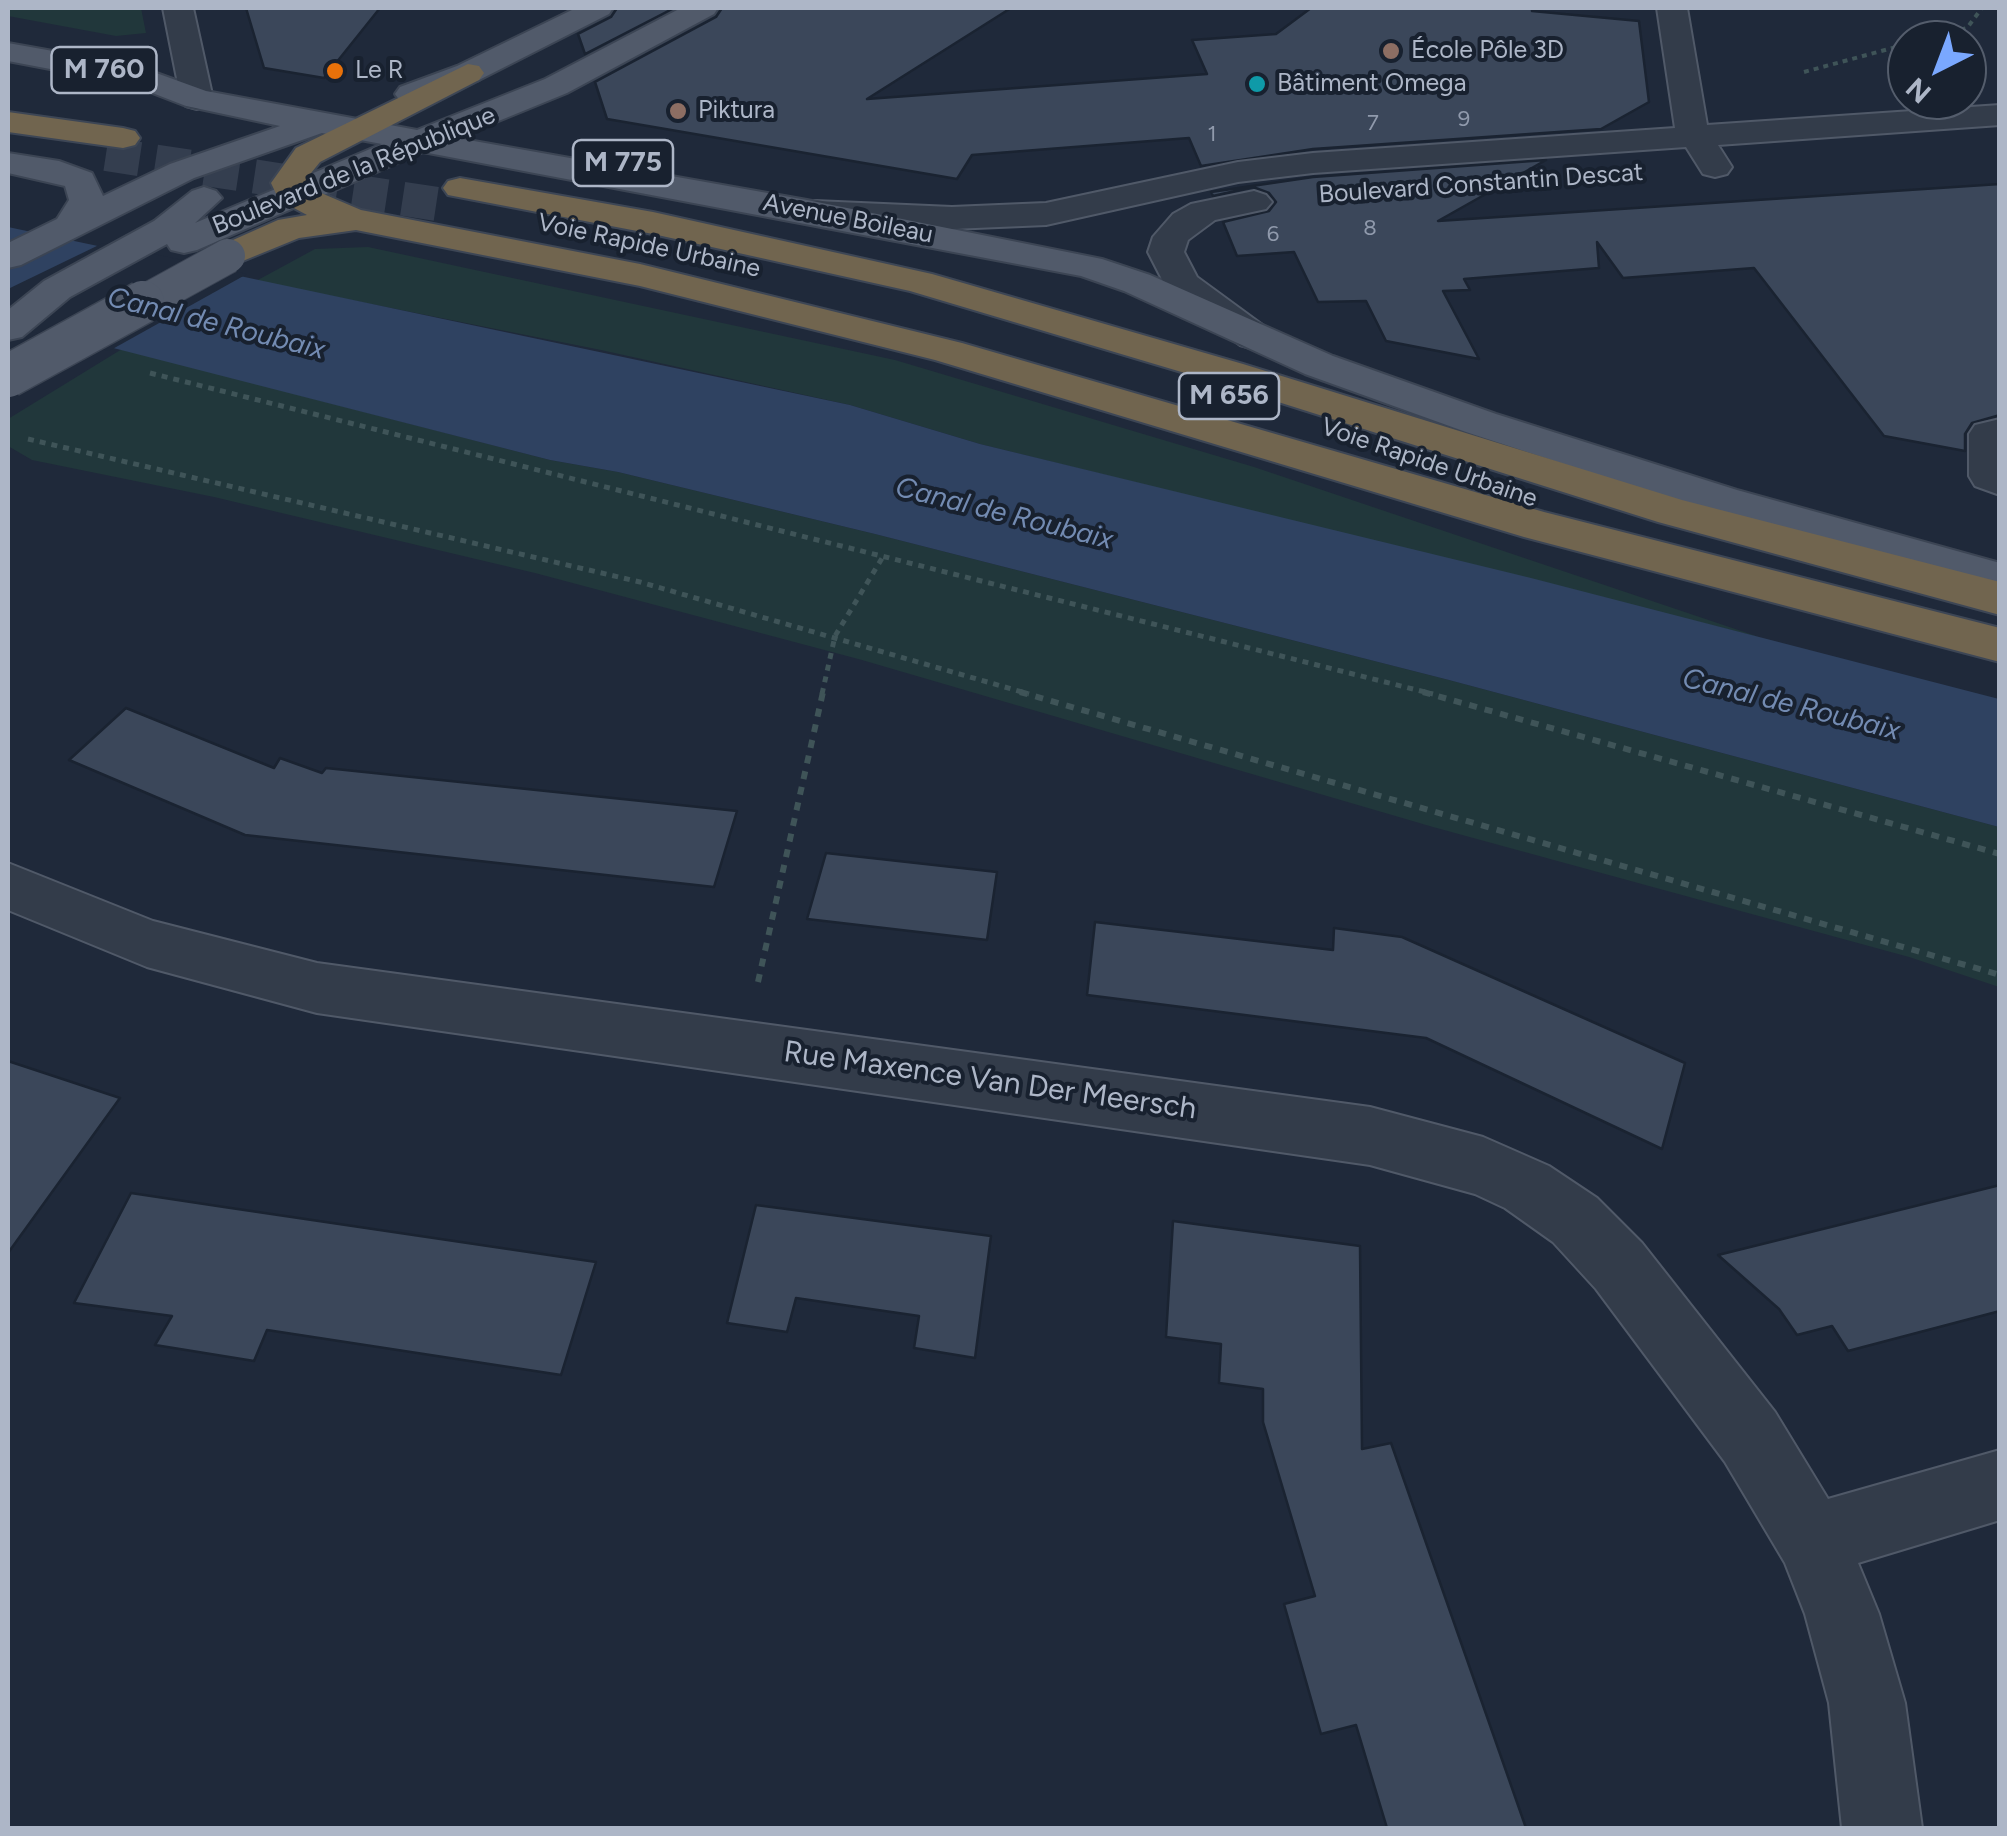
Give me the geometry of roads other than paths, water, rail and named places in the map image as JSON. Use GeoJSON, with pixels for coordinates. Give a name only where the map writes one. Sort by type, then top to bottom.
{"type":"FeatureCollection","features":[{"type":"Feature","properties":{"kind":"highway"},"geometry":{"type":"LineString","coordinates":[[468,73],[302,160],[288,183],[291,192],[328,212],[358,220],[585,264],[948,351],[1540,526],[2000,645]]}},
{"type":"Feature","properties":{"kind":"highway"},"geometry":{"type":"LineString","coordinates":[[8,122],[115,146],[8,140]]}},
{"type":"Feature","properties":{"kind":"highway","name":"Voie Rapide Urbaine"},"geometry":{"type":"LineString","coordinates":[[2000,599],[1673,512],[1229,373],[919,282],[653,224],[452,196],[764,270],[1112,360],[1736,564],[2000,645]]}},
{"type":"Feature","properties":{"kind":"highway"},"geometry":{"type":"LineString","coordinates":[[228,256],[291,228],[319,221],[358,220]]}},
{"type":"Feature","properties":{"kind":"main road","name":"Boulevard de la République"},"geometry":{"type":"LineString","coordinates":[[8,257],[214,158],[468,73],[598,8]]}},
{"type":"Feature","properties":{"kind":"main road","name":"Boulevard de la République"},"geometry":{"type":"LineString","coordinates":[[8,340],[172,238],[556,86],[703,8]]}},
{"type":"Feature","properties":{"kind":"main road","name":"M 760"},"geometry":{"type":"LineString","coordinates":[[8,52],[137,76],[197,98],[320,123]]}},
{"type":"Feature","properties":{"kind":"main road","name":"M 775"},"geometry":{"type":"LineString","coordinates":[[556,86],[544,98],[540,110],[547,130],[588,153],[753,202]]}},
{"type":"Feature","properties":{"kind":"main road"},"geometry":{"type":"LineString","coordinates":[[8,328],[57,289],[172,238],[210,190],[213,138],[197,98]]}},
{"type":"Feature","properties":{"kind":"main road","name":"Avenue Boileau"},"geometry":{"type":"LineString","coordinates":[[320,123],[1088,267],[1136,283],[1258,340],[1384,390],[1610,466],[2000,579]]}},
{"type":"Feature","properties":{"kind":"main road"},"geometry":{"type":"LineString","coordinates":[[8,163],[59,171],[80,180],[87,200],[71,225]]}},
{"type":"Feature","properties":{"kind":"main road"},"geometry":{"type":"LineString","coordinates":[[8,376],[228,256]]}},
{"type":"Feature","properties":{"kind":"street"},"geometry":{"type":"LineString","coordinates":[[178,8],[197,98]]}},
{"type":"Feature","properties":{"kind":"street"},"geometry":{"type":"LineString","coordinates":[[1672,8],[1688,115],[1706,152]]}},
{"type":"Feature","properties":{"kind":"street","name":"Boulevard Constantin Descat"},"geometry":{"type":"LineString","coordinates":[[807,212],[952,218],[1046,214],[1243,187],[1706,152],[2000,115]]}},
{"type":"Feature","properties":{"kind":"street","name":"Boulevard Constantin Descat"},"geometry":{"type":"LineString","coordinates":[[1706,152],[2000,147]]}},
{"type":"Feature","properties":{"kind":"street","name":"Boulevard Constantin Descat"},"geometry":{"type":"LineString","coordinates":[[1243,187],[1186,222],[1171,237],[1166,252],[1181,283],[1258,340]]}},
{"type":"Feature","properties":{"kind":"street"},"geometry":{"type":"LineString","coordinates":[[1995,479],[1990,434],[2000,432]]}},
{"type":"Feature","properties":{"kind":"street","name":"Rue Maxence Van Der Meersch"},"geometry":{"type":"LineString","coordinates":[[8,886],[147,944],[318,988],[1370,1136],[1483,1167],[1527,1188],[1575,1220],[1619,1266],[1750,1437],[1812,1540],[1842,1614],[1867,1703],[1882,1828]]}},
{"type":"Feature","properties":{"kind":"street"},"geometry":{"type":"LineString","coordinates":[[1812,1540],[2000,1485]]}},
{"type":"Feature","properties":{"kind":"water","name":"Canal de Roubaix"},"geometry":{"type":"Polygon","coordinates":[[[8,227],[850,405],[980,444],[1531,578],[1999,699],[1999,827],[1449,680],[875,534],[618,472],[550,460],[8,321],[8,227]]]}},
{"type":"Feature","properties":{"kind":"tunnel"},"geometry":{"type":"LineString","coordinates":[[106,154],[444,205]]}},
{"type":"Feature","properties":{"kind":"place","name":"École Pôle 3D"},"geometry":{"type":"Point","coordinates":[1391,51]}},
{"type":"Feature","properties":{"kind":"place","name":"Le R"},"geometry":{"type":"Point","coordinates":[335,71]}},
{"type":"Feature","properties":{"kind":"place","name":"Bâtiment Omega"},"geometry":{"type":"Point","coordinates":[1257,84]}},
{"type":"Feature","properties":{"kind":"place","name":"Piktura"},"geometry":{"type":"Point","coordinates":[678,111]}}]}
